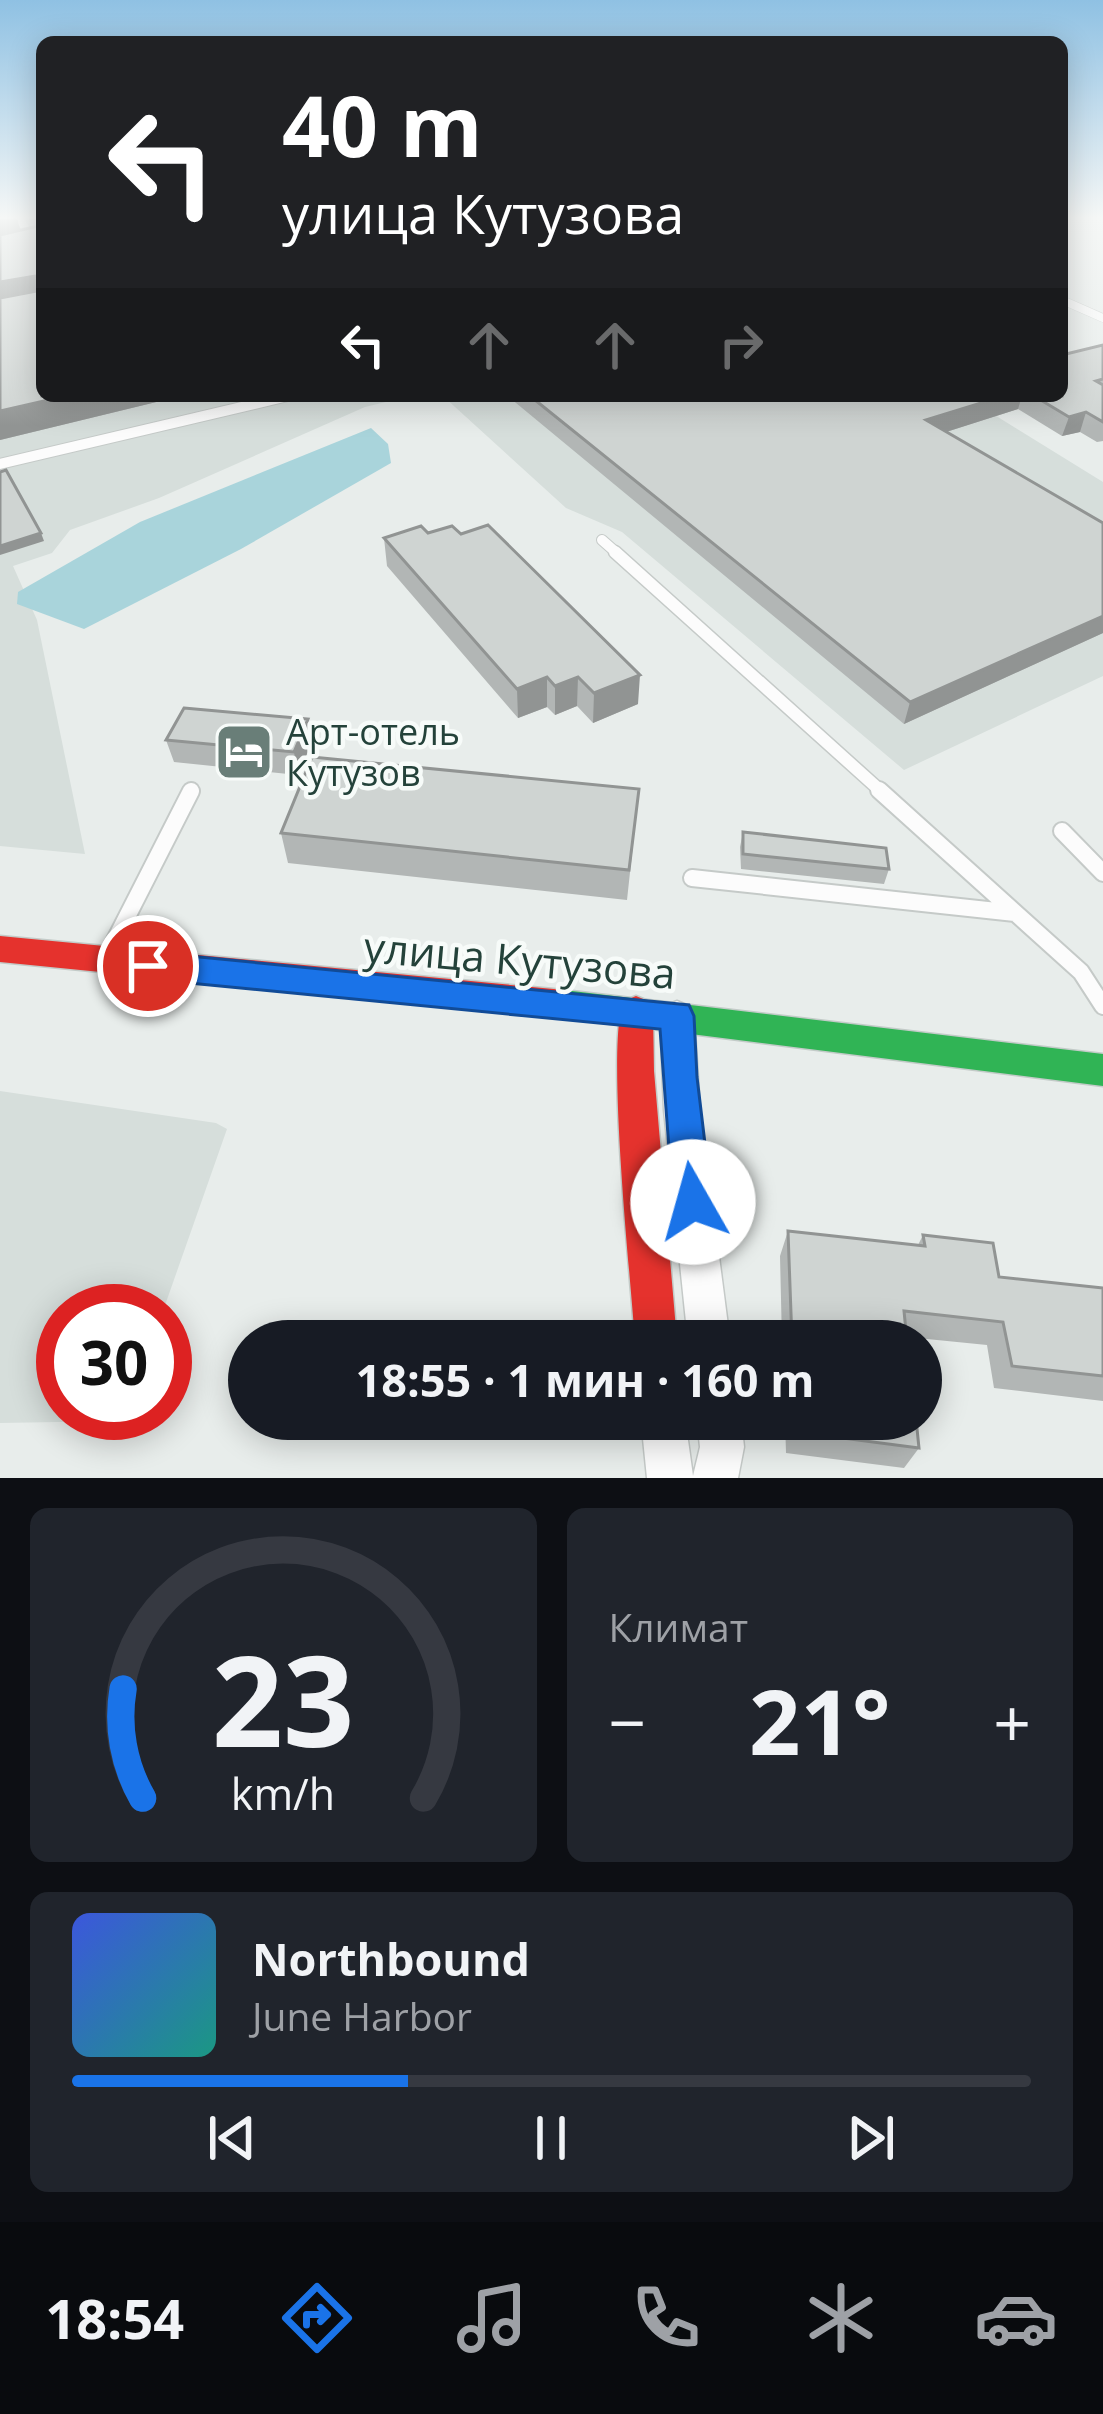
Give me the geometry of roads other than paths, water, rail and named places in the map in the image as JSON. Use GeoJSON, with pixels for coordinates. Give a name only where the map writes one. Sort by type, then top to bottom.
{"type":"FeatureCollection","features":[{"type":"Feature","properties":{"kind":"main road","name":"улица Кутузова"},"geometry":{"type":"LineString","coordinates":[[0,950],[636,1011],[1103,1070]]}},
{"type":"Feature","properties":{"kind":"main road"},"geometry":{"type":"LineString","coordinates":[[636,1011],[654,1320]]}},
{"type":"Feature","properties":{"kind":"street"},"geometry":{"type":"LineString","coordinates":[[677,1016],[682,1110],[707,1320]]}},
{"type":"Feature","properties":{"kind":"street"},"geometry":{"type":"LineString","coordinates":[[665,1440],[670,1478]]}},
{"type":"Feature","properties":{"kind":"street"},"geometry":{"type":"LineString","coordinates":[[715,1478],[721,1440]]}},
{"type":"Feature","properties":{"kind":"lane"},"geometry":{"type":"LineString","coordinates":[[1068,303],[1103,318]]}},
{"type":"Feature","properties":{"kind":"lane"},"geometry":{"type":"LineString","coordinates":[[0,464],[263,402]]}},
{"type":"Feature","properties":{"kind":"lane"},"geometry":{"type":"LineString","coordinates":[[602,540],[1081,972],[1103,1006]]}},
{"type":"Feature","properties":{"kind":"lane"},"geometry":{"type":"LineString","coordinates":[[104,962],[191,791]]}},
{"type":"Feature","properties":{"kind":"lane"},"geometry":{"type":"LineString","coordinates":[[1062,831],[1103,873]]}},
{"type":"Feature","properties":{"kind":"lane"},"geometry":{"type":"LineString","coordinates":[[692,878],[1016,914]]}},
{"type":"Feature","properties":{"kind":"water"},"geometry":{"type":"Polygon","coordinates":[[[371,428],[388,444],[391,463],[241,549],[84,629],[17,604],[18,592],[140,522],[371,428]]]}},
{"type":"Feature","properties":{"kind":"place","name":"Арт-отель Кутузов"},"geometry":{"type":"Point","coordinates":[244,752]}}]}
